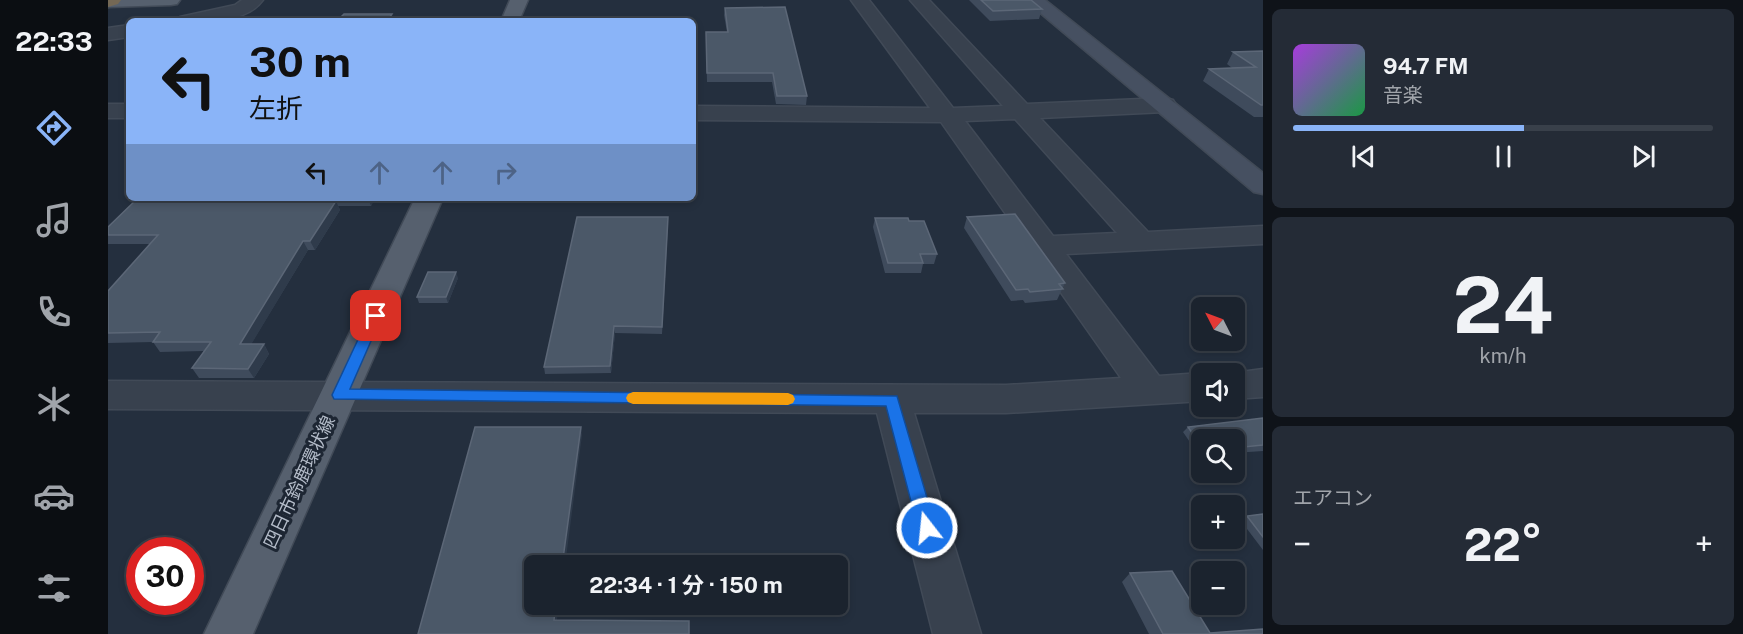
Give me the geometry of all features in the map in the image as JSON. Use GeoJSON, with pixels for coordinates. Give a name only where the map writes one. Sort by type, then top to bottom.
{"type":"FeatureCollection","features":[{"type":"Feature","properties":{"kind":"highway"},"geometry":{"type":"LineString","coordinates":[[108,2],[112,0]]}},
{"type":"Feature","properties":{"kind":"main road"},"geometry":{"type":"LineString","coordinates":[[108,2],[171,0]]}},
{"type":"Feature","properties":{"kind":"main road"},"geometry":{"type":"LineString","coordinates":[[511,18],[519,0]]}},
{"type":"Feature","properties":{"kind":"main road","name":"四日市鈴鹿環状線"},"geometry":{"type":"LineString","coordinates":[[228,634],[428,201]]}},
{"type":"Feature","properties":{"kind":"street"},"geometry":{"type":"LineString","coordinates":[[200,18],[241,9],[254,0]]}},
{"type":"Feature","properties":{"kind":"street"},"geometry":{"type":"LineString","coordinates":[[860,0],[1150,390]]}},
{"type":"Feature","properties":{"kind":"street"},"geometry":{"type":"LineString","coordinates":[[919,0],[1140,241]]}},
{"type":"Feature","properties":{"kind":"street"},"geometry":{"type":"LineString","coordinates":[[1034,0],[1263,186]]}},
{"type":"Feature","properties":{"kind":"street"},"geometry":{"type":"LineString","coordinates":[[108,34],[126,31]]}},
{"type":"Feature","properties":{"kind":"street"},"geometry":{"type":"LineString","coordinates":[[696,113],[946,114],[1165,105]]}},
{"type":"Feature","properties":{"kind":"street"},"geometry":{"type":"LineString","coordinates":[[108,111],[126,111]]}},
{"type":"Feature","properties":{"kind":"street"},"geometry":{"type":"LineString","coordinates":[[1044,246],[1263,235]]}},
{"type":"Feature","properties":{"kind":"street"},"geometry":{"type":"LineString","coordinates":[[1245,384],[1263,383]]}},
{"type":"Feature","properties":{"kind":"street"},"geometry":{"type":"LineString","coordinates":[[108,395],[892,400],[1006,399],[1191,388]]}},
{"type":"Feature","properties":{"kind":"street"},"geometry":{"type":"LineString","coordinates":[[892,400],[957,634]]}},
{"type":"Feature","properties":{"kind":"building"},"geometry":{"type":"Polygon","coordinates":[[[981,0],[1031,0],[1042,9],[993,11],[981,0]]]}},
{"type":"Feature","properties":{"kind":"building"},"geometry":{"type":"Polygon","coordinates":[[[785,7],[807,96],[777,96],[773,73],[707,73],[706,32],[728,32],[725,8],[785,7]]]}},
{"type":"Feature","properties":{"kind":"building"},"geometry":{"type":"Polygon","coordinates":[[[344,14],[392,14],[389,18],[340,18],[344,14]]]}},
{"type":"Feature","properties":{"kind":"building"},"geometry":{"type":"Polygon","coordinates":[[[1263,51],[1263,105],[1209,69],[1256,67],[1233,52],[1263,51]]]}},
{"type":"Feature","properties":{"kind":"building"},"geometry":{"type":"Polygon","coordinates":[[[135,201],[336,201],[310,241],[303,241],[240,344],[264,344],[248,369],[192,368],[211,342],[153,342],[160,332],[108,333],[108,291],[158,235],[108,235],[108,227],[135,201]]]}},
{"type":"Feature","properties":{"kind":"building"},"geometry":{"type":"Polygon","coordinates":[[[1015,214],[1065,283],[1059,284],[1063,289],[1030,292],[1028,289],[1016,290],[967,217],[1015,214]]]}},
{"type":"Feature","properties":{"kind":"building"},"geometry":{"type":"Polygon","coordinates":[[[577,217],[668,217],[662,327],[614,326],[610,366],[544,367],[577,217]]]}},
{"type":"Feature","properties":{"kind":"building"},"geometry":{"type":"Polygon","coordinates":[[[875,218],[908,218],[909,221],[924,221],[937,254],[920,254],[923,263],[888,263],[875,218]]]}},
{"type":"Feature","properties":{"kind":"building"},"geometry":{"type":"Polygon","coordinates":[[[428,272],[456,272],[446,297],[417,297],[428,272]]]}},
{"type":"Feature","properties":{"kind":"building"},"geometry":{"type":"Polygon","coordinates":[[[1263,418],[1263,445],[1245,447],[1245,429],[1191,429],[1191,431],[1188,427],[1263,418]]]}},
{"type":"Feature","properties":{"kind":"building"},"geometry":{"type":"Polygon","coordinates":[[[475,427],[581,427],[564,555],[524,555],[524,615],[555,615],[554,620],[689,621],[689,634],[418,634],[475,427]]]}},
{"type":"Feature","properties":{"kind":"building"},"geometry":{"type":"Polygon","coordinates":[[[1263,514],[1263,537],[1247,516],[1263,514]]]}},
{"type":"Feature","properties":{"kind":"building"},"geometry":{"type":"Polygon","coordinates":[[[1172,571],[1191,602],[1191,615],[1199,615],[1210,633],[1263,629],[1263,634],[1163,634],[1130,573],[1172,571]]]}},
{"type":"Feature","properties":{"kind":"slow traffic"},"geometry":{"type":"LineString","coordinates":[[633,398],[788,399]]}},
{"type":"Feature","properties":{"kind":"route"},"geometry":{"type":"LineString","coordinates":[[376,316],[340,395],[892,400],[927,528]]}}]}
